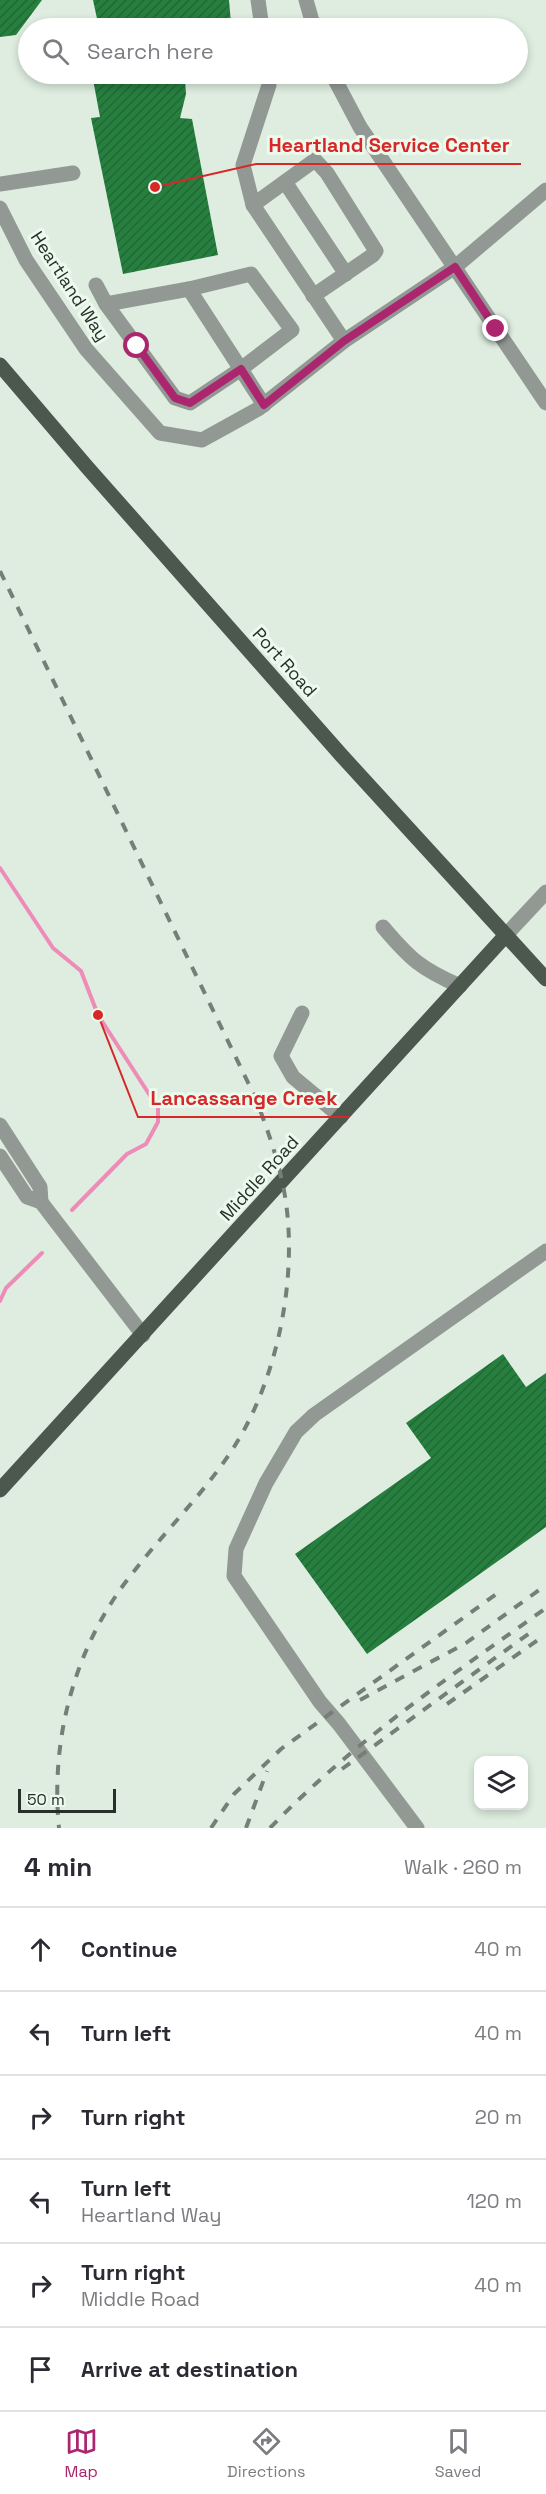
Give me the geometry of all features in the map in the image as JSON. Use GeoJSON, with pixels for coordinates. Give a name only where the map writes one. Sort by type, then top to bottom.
{"type":"FeatureCollection","features":[{"type":"Feature","properties":{"kind":"main road","name":"Port Road"},"geometry":{"type":"LineString","coordinates":[[0,365],[342,756],[546,979]]}},
{"type":"Feature","properties":{"kind":"main road","name":"Middle Road"},"geometry":{"type":"LineString","coordinates":[[0,1490],[506,935]]}},
{"type":"Feature","properties":{"kind":"street"},"geometry":{"type":"LineString","coordinates":[[258,0],[261,18]]}},
{"type":"Feature","properties":{"kind":"street"},"geometry":{"type":"LineString","coordinates":[[306,0],[311,18]]}},
{"type":"Feature","properties":{"kind":"street"},"geometry":{"type":"LineString","coordinates":[[269,84],[243,165],[253,205],[344,341]]}},
{"type":"Feature","properties":{"kind":"street"},"geometry":{"type":"LineString","coordinates":[[337,84],[360,127],[546,403]]}},
{"type":"Feature","properties":{"kind":"street"},"geometry":{"type":"LineString","coordinates":[[253,205],[315,160],[327,173],[376,251],[314,296]]}},
{"type":"Feature","properties":{"kind":"street"},"geometry":{"type":"LineString","coordinates":[[0,184],[73,173]]}},
{"type":"Feature","properties":{"kind":"street"},"geometry":{"type":"LineString","coordinates":[[285,182],[346,274]]}},
{"type":"Feature","properties":{"kind":"street"},"geometry":{"type":"LineString","coordinates":[[455,267],[546,190]]}},
{"type":"Feature","properties":{"kind":"street","name":"Heartland Way"},"geometry":{"type":"LineString","coordinates":[[0,208],[26,260],[86,349],[160,434],[202,440],[264,405],[344,341],[455,267]]}},
{"type":"Feature","properties":{"kind":"street"},"geometry":{"type":"LineString","coordinates":[[96,285],[106,304],[175,398],[190,403],[241,369],[292,330],[251,274],[189,289],[106,304]]}},
{"type":"Feature","properties":{"kind":"street"},"geometry":{"type":"LineString","coordinates":[[189,289],[264,405]]}},
{"type":"Feature","properties":{"kind":"street","name":"Middle Road"},"geometry":{"type":"LineString","coordinates":[[506,935],[546,892]]}},
{"type":"Feature","properties":{"kind":"street"},"geometry":{"type":"LineString","coordinates":[[383,927],[427,972],[460,986]]}},
{"type":"Feature","properties":{"kind":"street"},"geometry":{"type":"LineString","coordinates":[[302,1013],[281,1056],[293,1077],[341,1117]]}},
{"type":"Feature","properties":{"kind":"street"},"geometry":{"type":"LineString","coordinates":[[0,1125],[40,1187],[40,1202]]}},
{"type":"Feature","properties":{"kind":"street"},"geometry":{"type":"LineString","coordinates":[[0,1156],[27,1197],[40,1202],[143,1335]]}},
{"type":"Feature","properties":{"kind":"street"},"geometry":{"type":"LineString","coordinates":[[417,1828],[320,1701],[234,1576],[236,1548],[266,1484],[296,1432],[314,1414],[546,1251]]}},
{"type":"Feature","properties":{"kind":"building"},"geometry":{"type":"Polygon","coordinates":[[[0,0],[42,0],[29,18],[18,18],[16,35],[0,37],[0,0]]]}},
{"type":"Feature","properties":{"kind":"building"},"geometry":{"type":"Polygon","coordinates":[[[93,0],[229,0],[231,18],[97,18],[93,0]]]}},
{"type":"Feature","properties":{"kind":"building"},"geometry":{"type":"Polygon","coordinates":[[[94,84],[185,84],[186,94],[180,118],[192,119],[218,255],[123,274],[91,118],[100,117],[94,84]]]}},
{"type":"Feature","properties":{"kind":"building"},"geometry":{"type":"Polygon","coordinates":[[[503,1354],[526,1387],[546,1373],[546,1527],[367,1654],[295,1554],[431,1458],[406,1423],[503,1354]]]}},
{"type":"Feature","properties":{"kind":"waterway"},"geometry":{"type":"LineString","coordinates":[[0,868],[53,948],[81,971],[98,1015],[158,1108],[158,1122],[146,1144],[127,1154],[72,1210]]}},
{"type":"Feature","properties":{"kind":"waterway"},"geometry":{"type":"LineString","coordinates":[[0,1301],[6,1288],[42,1253]]}},
{"type":"Feature","properties":{"kind":"railway"},"geometry":{"type":"LineString","coordinates":[[0,571],[256,1099],[282,1181],[289,1247],[282,1318],[264,1387],[250,1418],[234,1447],[211,1479],[114,1598],[83,1659],[64,1725],[59,1759],[57,1793],[59,1828]]}},
{"type":"Feature","properties":{"kind":"railway"},"geometry":{"type":"LineString","coordinates":[[360,1700],[466,1643],[546,1585]]}},
{"type":"Feature","properties":{"kind":"railway"},"geometry":{"type":"LineString","coordinates":[[211,1828],[234,1794],[281,1749],[502,1590]]}},
{"type":"Feature","properties":{"kind":"railway"},"geometry":{"type":"LineString","coordinates":[[270,1828],[302,1796],[368,1739],[438,1685],[546,1608]]}},
{"type":"Feature","properties":{"kind":"railway"},"geometry":{"type":"LineString","coordinates":[[342,1769],[531,1632]]}},
{"type":"Feature","properties":{"kind":"railway"},"geometry":{"type":"LineString","coordinates":[[447,1704],[538,1640]]}},
{"type":"Feature","properties":{"kind":"railway"},"geometry":{"type":"LineString","coordinates":[[246,1828],[267,1771]]}},
{"type":"Feature","properties":{"kind":"place","name":"Heartland Service Center"},"geometry":{"type":"Point","coordinates":[155,187]}},
{"type":"Feature","properties":{"kind":"place","name":"Lancassange Creek"},"geometry":{"type":"Point","coordinates":[98,1015]}},
{"type":"Feature","properties":{"kind":"route"},"geometry":{"type":"LineString","coordinates":[[137,346],[175,398],[181,401],[190,403],[241,369],[264,405],[344,341],[455,267],[496,329]]}}]}
